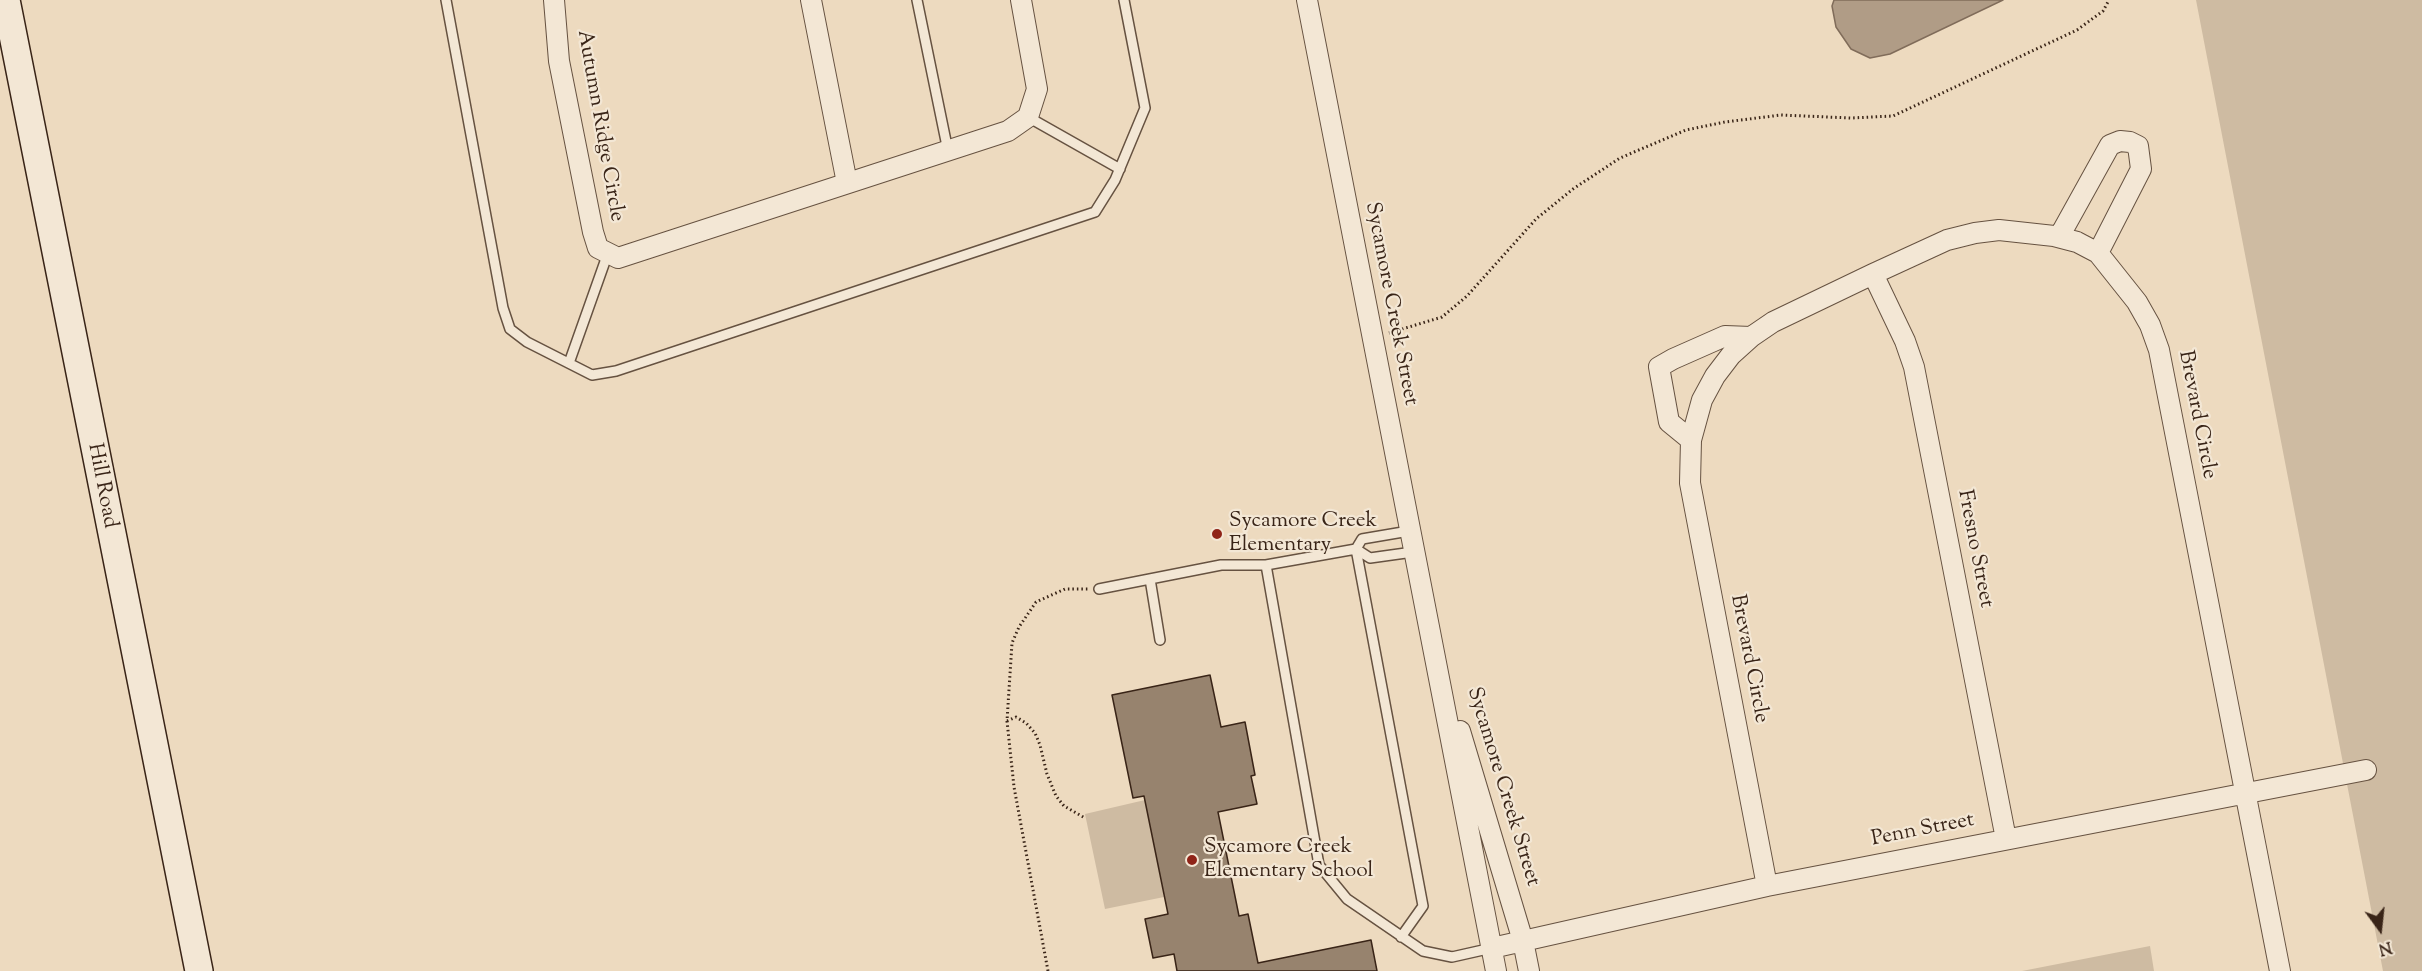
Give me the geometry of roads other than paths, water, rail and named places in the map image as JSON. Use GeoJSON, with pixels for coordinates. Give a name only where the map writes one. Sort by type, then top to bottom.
{"type":"FeatureCollection","features":[{"type":"Feature","properties":{"kind":"main road","name":"Hill Road"},"geometry":{"type":"LineString","coordinates":[[6,0],[199,971]]}},
{"type":"Feature","properties":{"kind":"street","name":"Autumn Ridge Circle"},"geometry":{"type":"LineString","coordinates":[[554,0],[559,61],[593,232],[598,248],[618,258],[1008,131],[1028,117]]}},
{"type":"Feature","properties":{"kind":"street"},"geometry":{"type":"LineString","coordinates":[[811,0],[847,183]]}},
{"type":"Feature","properties":{"kind":"street"},"geometry":{"type":"LineString","coordinates":[[1021,0],[1038,89],[1028,117]]}},
{"type":"Feature","properties":{"kind":"street","name":"Sycamore Creek Street"},"geometry":{"type":"LineString","coordinates":[[1306,0],[1496,971]]}},
{"type":"Feature","properties":{"kind":"street"},"geometry":{"type":"LineString","coordinates":[[2059,237],[2110,145],[2120,141],[2130,142],[2138,146],[2141,169],[2098,254]]}},
{"type":"Feature","properties":{"kind":"street","name":"Brevard Circle"},"geometry":{"type":"LineString","coordinates":[[1767,886],[1690,483],[1691,440],[1702,400],[1715,376],[1731,355],[1773,322],[1947,240],[1999,230],[2059,237],[2077,242],[2098,254],[2137,302],[2150,325],[2159,350],[2280,971]]}},
{"type":"Feature","properties":{"kind":"street","name":"Fresno Street"},"geometry":{"type":"LineString","coordinates":[[1873,274],[1905,340],[1914,367],[2006,839]]}},
{"type":"Feature","properties":{"kind":"street"},"geometry":{"type":"LineString","coordinates":[[1691,440],[1669,422],[1659,367],[1725,336],[1751,337]]}},
{"type":"Feature","properties":{"kind":"street","name":"Sycamore Creek Street"},"geometry":{"type":"LineString","coordinates":[[1426,617],[1522,941],[1528,971]]}},
{"type":"Feature","properties":{"kind":"street","name":"Penn Street"},"geometry":{"type":"LineString","coordinates":[[1492,948],[1767,886],[2366,770]]}},
{"type":"Feature","properties":{"kind":"lane"},"geometry":{"type":"LineString","coordinates":[[446,0],[503,308],[510,329],[527,342],[592,375],[616,371],[1095,212],[1120,169],[1145,108],[1124,0]]}},
{"type":"Feature","properties":{"kind":"lane"},"geometry":{"type":"LineString","coordinates":[[917,0],[948,151]]}},
{"type":"Feature","properties":{"kind":"lane"},"geometry":{"type":"LineString","coordinates":[[1028,117],[1120,169]]}},
{"type":"Feature","properties":{"kind":"lane"},"geometry":{"type":"LineString","coordinates":[[570,363],[608,252]]}},
{"type":"Feature","properties":{"kind":"lane"},"geometry":{"type":"LineString","coordinates":[[1401,937],[1423,906],[1356,549],[1362,539],[1409,531]]}},
{"type":"Feature","properties":{"kind":"lane"},"geometry":{"type":"LineString","coordinates":[[1099,589],[1221,565],[1266,565],[1306,556],[1356,549],[1370,558],[1413,552]]}},
{"type":"Feature","properties":{"kind":"lane"},"geometry":{"type":"LineString","coordinates":[[1266,565],[1319,865],[1347,899],[1423,951],[1452,957],[1492,948]]}},
{"type":"Feature","properties":{"kind":"lane"},"geometry":{"type":"LineString","coordinates":[[1150,579],[1160,640]]}},
{"type":"Feature","properties":{"kind":"place","name":"Sycamore Creek Elementary"},"geometry":{"type":"Point","coordinates":[1217,534]}},
{"type":"Feature","properties":{"kind":"place","name":"Sycamore Creek Elementary School"},"geometry":{"type":"Point","coordinates":[1192,860]}}]}
